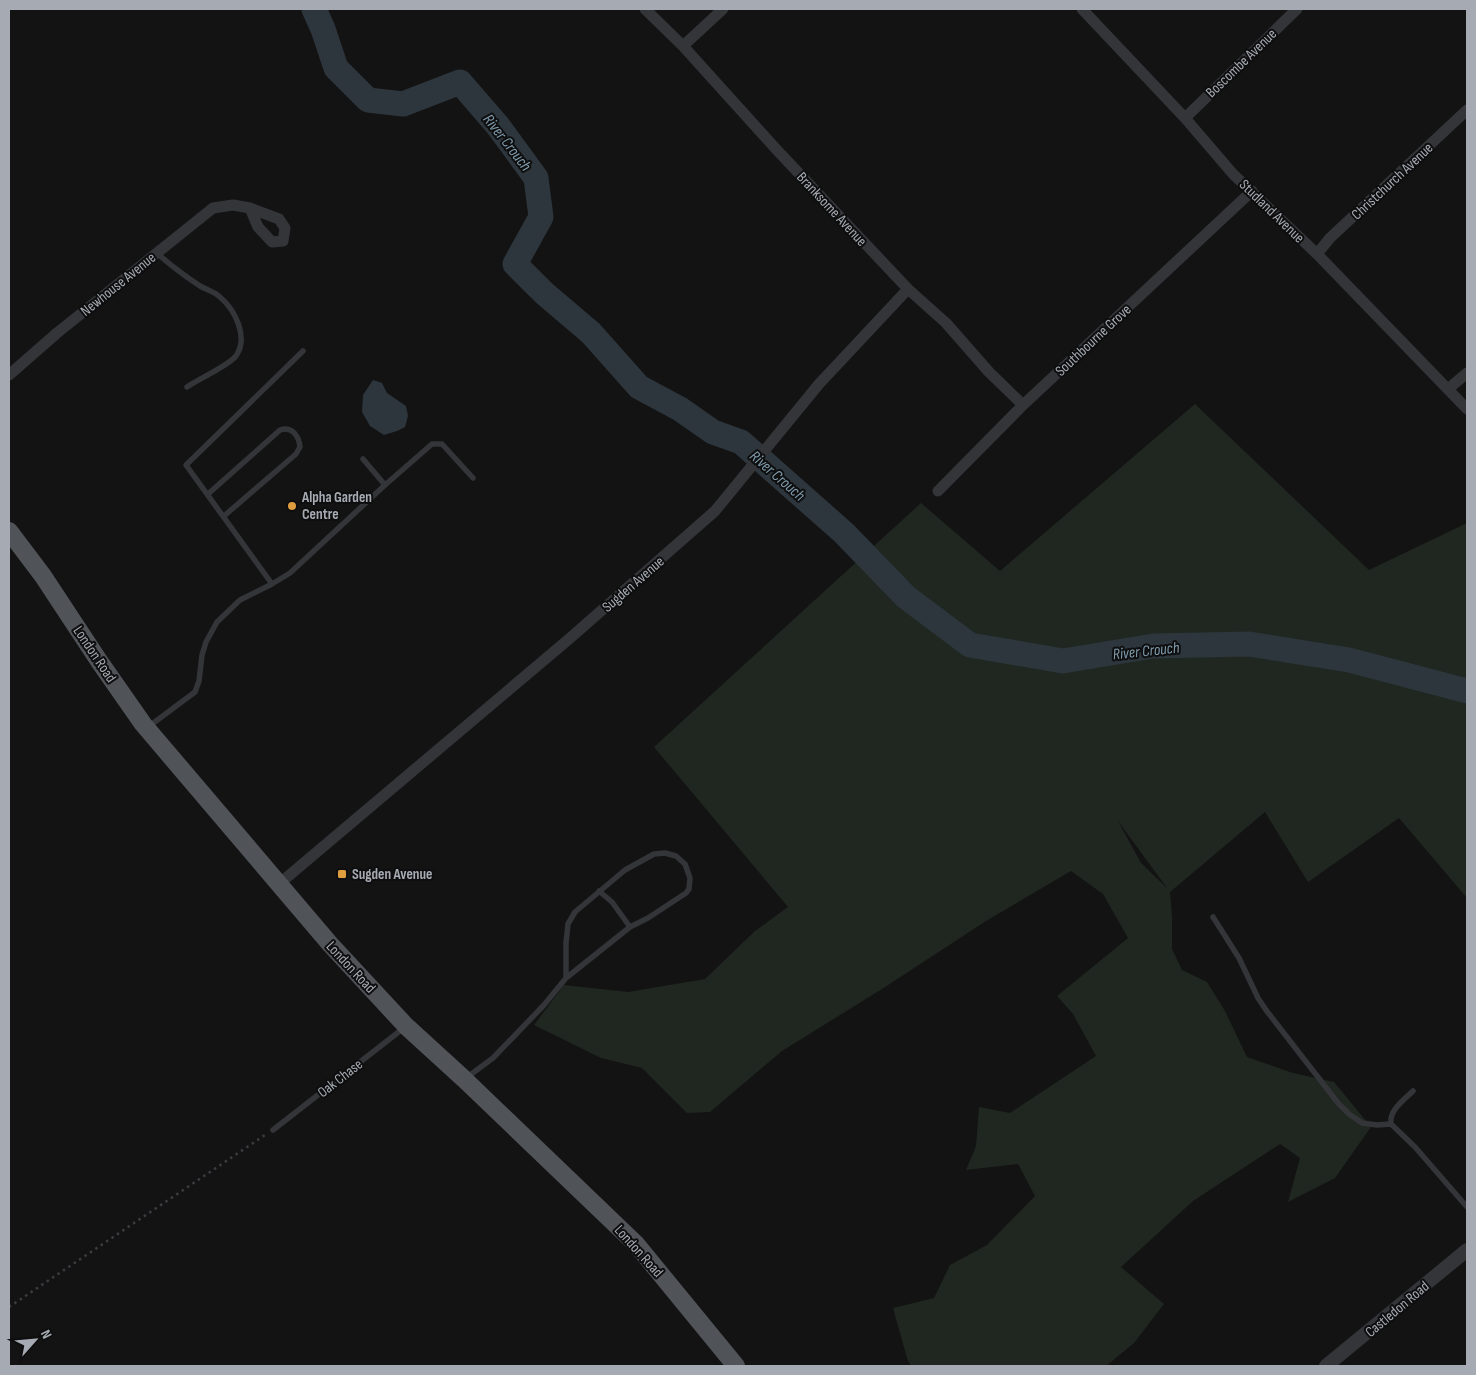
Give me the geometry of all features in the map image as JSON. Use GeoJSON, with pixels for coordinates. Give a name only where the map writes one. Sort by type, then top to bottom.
{"type":"FeatureCollection","features":[{"type":"Feature","properties":{"kind":"main road","name":"London Road"},"geometry":{"type":"LineString","coordinates":[[9,532],[43,576],[99,662],[146,728],[330,944],[406,1026],[636,1244],[736,1366]]}},
{"type":"Feature","properties":{"kind":"street","name":"Branksome Avenue"},"geometry":{"type":"LineString","coordinates":[[645,9],[683,46],[776,149],[908,289],[946,323],[989,372],[1024,405]]}},
{"type":"Feature","properties":{"kind":"street"},"geometry":{"type":"LineString","coordinates":[[683,46],[723,9]]}},
{"type":"Feature","properties":{"kind":"street","name":"Studland Avenue"},"geometry":{"type":"LineString","coordinates":[[1082,9],[1185,118],[1233,174],[1317,254],[1467,408]]}},
{"type":"Feature","properties":{"kind":"street","name":"Boscombe Avenue"},"geometry":{"type":"LineString","coordinates":[[1185,118],[1297,9]]}},
{"type":"Feature","properties":{"kind":"street","name":"Christchurch Avenue"},"geometry":{"type":"LineString","coordinates":[[1317,254],[1330,238],[1467,110]]}},
{"type":"Feature","properties":{"kind":"street","name":"Southbourne Grove"},"geometry":{"type":"LineString","coordinates":[[938,492],[1024,405],[1252,191]]}},
{"type":"Feature","properties":{"kind":"street","name":"Newhouse Avenue"},"geometry":{"type":"LineString","coordinates":[[9,375],[57,333],[213,208],[233,205],[250,208]]}},
{"type":"Feature","properties":{"kind":"street","name":"Sugden Avenue"},"geometry":{"type":"LineString","coordinates":[[279,884],[570,639],[715,511],[819,384],[908,289]]}},
{"type":"Feature","properties":{"kind":"street"},"geometry":{"type":"LineString","coordinates":[[1448,389],[1467,373]]}},
{"type":"Feature","properties":{"kind":"street","name":"Castledon Road"},"geometry":{"type":"LineString","coordinates":[[1326,1366],[1467,1250]]}},
{"type":"Feature","properties":{"kind":"lane"},"geometry":{"type":"LineString","coordinates":[[158,253],[186,277],[218,295],[236,318],[240,331],[241,344],[236,356],[187,387]]}},
{"type":"Feature","properties":{"kind":"lane"},"geometry":{"type":"LineString","coordinates":[[272,584],[186,465],[303,351]]}},
{"type":"Feature","properties":{"kind":"lane"},"geometry":{"type":"LineString","coordinates":[[208,494],[280,430],[286,428],[292,430],[297,436],[300,447],[296,454],[224,516]]}},
{"type":"Feature","properties":{"kind":"lane"},"geometry":{"type":"LineString","coordinates":[[146,728],[195,692],[199,681],[202,655],[206,642],[217,622],[240,600],[290,573],[432,444],[442,444],[473,478]]}},
{"type":"Feature","properties":{"kind":"lane"},"geometry":{"type":"LineString","coordinates":[[363,459],[385,485]]}},
{"type":"Feature","properties":{"kind":"lane"},"geometry":{"type":"LineString","coordinates":[[464,1079],[493,1058],[544,1005],[566,978],[630,927],[648,918],[686,893],[689,889],[690,878],[685,864],[676,856],[665,852],[654,854],[625,870],[575,912],[570,918],[566,943],[566,978]]}},
{"type":"Feature","properties":{"kind":"lane"},"geometry":{"type":"LineString","coordinates":[[600,891],[612,902],[630,927]]}},
{"type":"Feature","properties":{"kind":"lane"},"geometry":{"type":"LineString","coordinates":[[1213,917],[1239,958],[1258,998],[1266,1010],[1338,1104],[1362,1123],[1377,1126],[1391,1124]]}},
{"type":"Feature","properties":{"kind":"lane","name":"Oak Chase"},"geometry":{"type":"LineString","coordinates":[[273,1130],[406,1026]]}},
{"type":"Feature","properties":{"kind":"lane"},"geometry":{"type":"LineString","coordinates":[[1413,1091],[1392,1113],[1391,1124],[1415,1147],[1467,1207]]}},
{"type":"Feature","properties":{"kind":"path"},"geometry":{"type":"LineString","coordinates":[[9,1306],[273,1130]]}},
{"type":"Feature","properties":{"kind":"shaded area"},"geometry":{"type":"Polygon","coordinates":[[[373,380],[382,383],[387,393],[406,406],[408,416],[405,427],[384,435],[370,426],[362,412],[363,395],[373,380]]]}},
{"type":"Feature","properties":{"kind":"shaded area"},"geometry":{"type":"Polygon","coordinates":[[[1195,404],[1369,570],[1467,523],[1467,898],[1399,818],[1308,882],[1265,812],[1170,892],[1172,949],[1182,970],[1207,982],[1225,1011],[1247,1057],[1293,1073],[1334,1082],[1371,1127],[1335,1178],[1288,1202],[1300,1158],[1280,1144],[1193,1201],[1121,1267],[1164,1304],[1134,1343],[1106,1366],[911,1366],[893,1308],[934,1298],[950,1265],[987,1245],[1035,1196],[1018,1164],[966,1170],[976,1146],[979,1107],[1010,1113],[1096,1056],[1073,1014],[1057,996],[1128,938],[1103,894],[1071,871],[986,921],[782,1051],[710,1112],[687,1113],[642,1068],[601,1058],[534,1025],[564,985],[628,992],[705,979],[755,931],[788,907],[654,747],[921,503],[1000,571],[1195,404]],[[1118,821],[1141,863],[1167,888],[1118,821]]]}},
{"type":"Feature","properties":{"kind":"waterway","name":"River Crouch"},"geometry":{"type":"LineString","coordinates":[[314,9],[336,68],[368,100],[403,104],[460,82],[498,126],[536,178],[541,217],[515,264],[544,293],[591,333],[639,387],[680,409],[713,432],[741,442],[844,533],[906,597],[970,645],[1063,661],[1153,646],[1249,644],[1349,660],[1467,691]]}},
{"type":"Feature","properties":{"kind":"place","name":"Alpha Garden Centre"},"geometry":{"type":"Point","coordinates":[292,506]}},
{"type":"Feature","properties":{"kind":"place","name":"Sugden Avenue"},"geometry":{"type":"Point","coordinates":[342,874]}}]}
